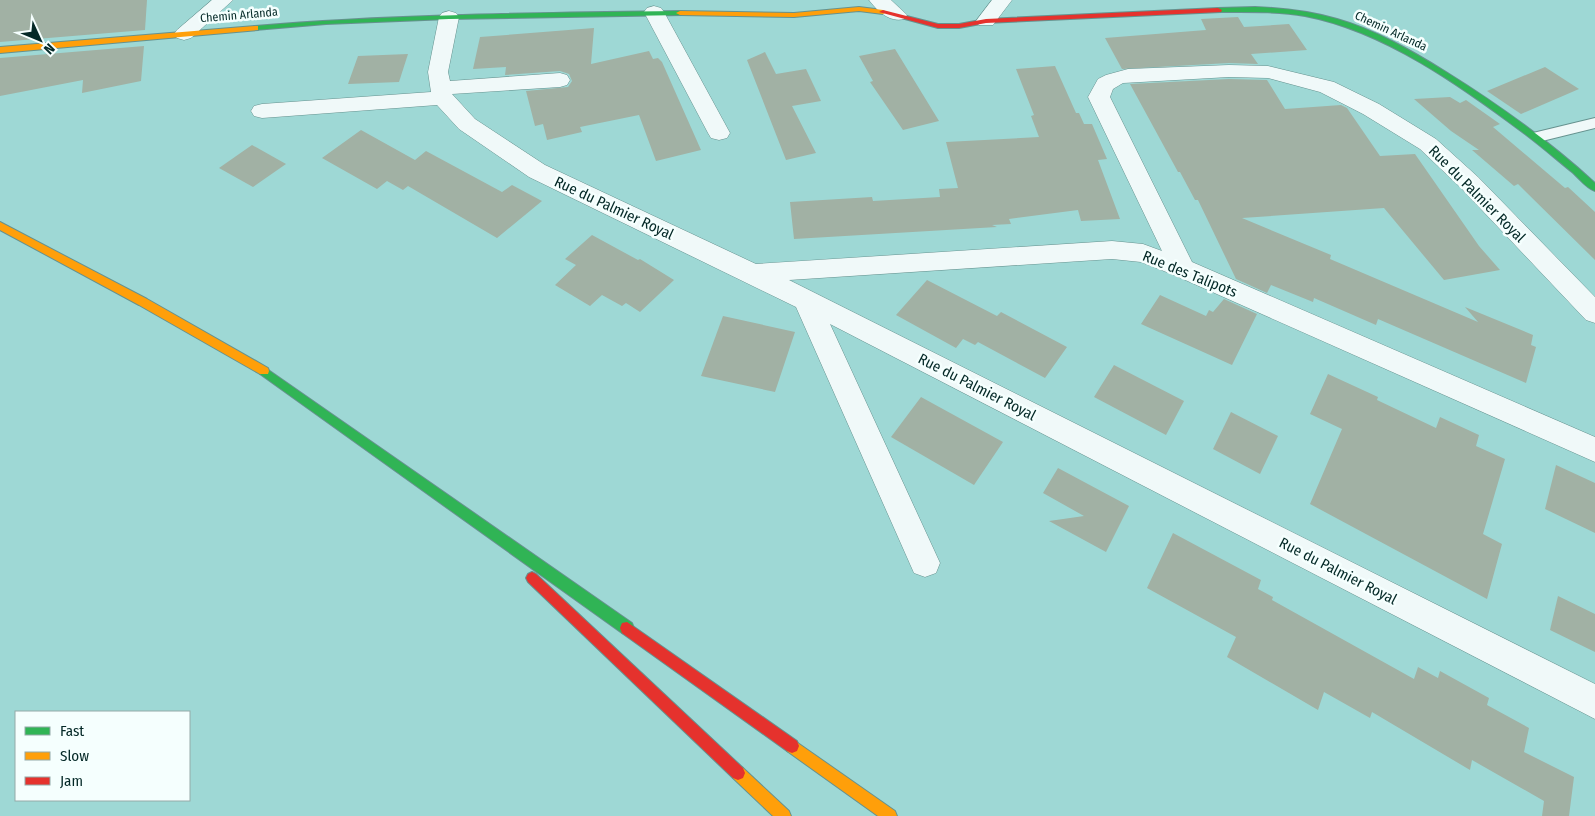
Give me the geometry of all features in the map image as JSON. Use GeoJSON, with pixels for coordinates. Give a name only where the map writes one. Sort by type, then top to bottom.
{"type":"FeatureCollection","features":[{"type":"Feature","properties":{"kind":"main road","name":"Chemin Arlanda"},"geometry":{"type":"LineString","coordinates":[[0,50],[360,20],[449,17],[654,12],[794,16],[859,8],[897,15],[938,26],[959,26],[986,21],[1250,10],[1287,11],[1326,18],[1372,36],[1423,61],[1538,137],[1567,160],[1595,188]]}},
{"type":"Feature","properties":{"kind":"main road"},"geometry":{"type":"LineString","coordinates":[[0,226],[140,298],[284,383],[890,816]]}},
{"type":"Feature","properties":{"kind":"main road"},"geometry":{"type":"LineString","coordinates":[[458,508],[784,816]]}},
{"type":"Feature","properties":{"kind":"street"},"geometry":{"type":"LineString","coordinates":[[184,34],[223,0]]}},
{"type":"Feature","properties":{"kind":"street"},"geometry":{"type":"LineString","coordinates":[[880,0],[897,15]]}},
{"type":"Feature","properties":{"kind":"street"},"geometry":{"type":"LineString","coordinates":[[986,21],[1002,0]]}},
{"type":"Feature","properties":{"kind":"street"},"geometry":{"type":"LineString","coordinates":[[654,12],[719,133]]}},
{"type":"Feature","properties":{"kind":"street"},"geometry":{"type":"LineString","coordinates":[[440,93],[438,72],[449,17]]}},
{"type":"Feature","properties":{"kind":"street","name":"Rue du Palmier Royal"},"geometry":{"type":"LineString","coordinates":[[1183,268],[1099,97],[1100,90],[1114,78],[1128,76],[1229,70],[1268,72],[1327,87],[1370,109],[1428,144],[1470,183],[1595,313]]}},
{"type":"Feature","properties":{"kind":"street"},"geometry":{"type":"LineString","coordinates":[[262,111],[560,80]]}},
{"type":"Feature","properties":{"kind":"street","name":"Rue du Palmier Royal"},"geometry":{"type":"LineString","coordinates":[[440,93],[467,124],[537,171],[753,273],[1595,702]]}},
{"type":"Feature","properties":{"kind":"street","name":"Rue des Talipots"},"geometry":{"type":"LineString","coordinates":[[753,273],[1112,250],[1143,253],[1183,268],[1595,450]]}},
{"type":"Feature","properties":{"kind":"street"},"geometry":{"type":"LineString","coordinates":[[806,300],[925,563]]}},
{"type":"Feature","properties":{"kind":"lane"},"geometry":{"type":"LineString","coordinates":[[1538,137],[1595,123]]}},
{"type":"Feature","properties":{"kind":"building"},"geometry":{"type":"Polygon","coordinates":[[[0,0],[147,0],[145,30],[0,42],[0,0]]]}},
{"type":"Feature","properties":{"kind":"building"},"geometry":{"type":"Polygon","coordinates":[[[1238,17],[1244,27],[1289,24],[1307,50],[1251,54],[1258,64],[1229,63],[1122,69],[1105,38],[1206,30],[1201,19],[1238,17]]]}},
{"type":"Feature","properties":{"kind":"building"},"geometry":{"type":"Polygon","coordinates":[[[594,28],[591,64],[649,51],[653,59],[658,58],[662,62],[701,150],[656,161],[639,115],[580,127],[582,132],[547,140],[543,124],[535,126],[526,91],[568,87],[572,81],[569,74],[560,71],[505,75],[506,67],[473,69],[480,37],[594,28]]]}},
{"type":"Feature","properties":{"kind":"building"},"geometry":{"type":"Polygon","coordinates":[[[144,46],[141,81],[82,93],[83,80],[0,96],[0,58],[144,46]]]}},
{"type":"Feature","properties":{"kind":"building"},"geometry":{"type":"Polygon","coordinates":[[[895,49],[939,121],[903,130],[870,82],[873,81],[859,56],[895,49]]]}},
{"type":"Feature","properties":{"kind":"building"},"geometry":{"type":"Polygon","coordinates":[[[765,52],[776,74],[806,69],[821,101],[792,106],[816,153],[786,160],[747,60],[765,52]]]}},
{"type":"Feature","properties":{"kind":"building"},"geometry":{"type":"Polygon","coordinates":[[[408,54],[399,82],[348,84],[358,56],[408,54]]]}},
{"type":"Feature","properties":{"kind":"building"},"geometry":{"type":"Polygon","coordinates":[[[1055,66],[1076,113],[1079,113],[1084,124],[1092,124],[1107,159],[1098,160],[1120,219],[1081,221],[1078,210],[1009,219],[1011,224],[992,225],[997,227],[794,239],[790,202],[872,197],[873,201],[940,197],[939,189],[958,188],[946,142],[1039,137],[1031,116],[1034,115],[1016,69],[1055,66]]]}},
{"type":"Feature","properties":{"kind":"building"},"geometry":{"type":"Polygon","coordinates":[[[1545,67],[1579,89],[1521,114],[1487,91],[1545,67]]]}},
{"type":"Feature","properties":{"kind":"building"},"geometry":{"type":"Polygon","coordinates":[[[1229,79],[1267,80],[1285,109],[1341,105],[1347,108],[1380,156],[1415,154],[1479,246],[1500,270],[1444,280],[1384,208],[1242,218],[1331,255],[1330,259],[1478,322],[1465,307],[1533,335],[1531,345],[1536,347],[1526,383],[1378,319],[1376,325],[1314,298],[1313,302],[1271,285],[1267,293],[1236,279],[1198,200],[1195,200],[1180,172],[1178,172],[1130,84],[1229,79]]]}},
{"type":"Feature","properties":{"kind":"building"},"geometry":{"type":"Polygon","coordinates":[[[1450,97],[1460,103],[1466,100],[1500,124],[1493,127],[1565,188],[1568,187],[1595,212],[1595,260],[1518,184],[1514,186],[1472,150],[1479,150],[1451,131],[1414,99],[1450,97]]]}},
{"type":"Feature","properties":{"kind":"building"},"geometry":{"type":"Polygon","coordinates":[[[361,130],[415,160],[426,151],[502,192],[512,185],[542,201],[497,238],[408,186],[403,190],[387,181],[377,189],[322,158],[361,130]]]}},
{"type":"Feature","properties":{"kind":"building"},"geometry":{"type":"Polygon","coordinates":[[[252,145],[286,164],[253,187],[219,168],[252,145]]]}},
{"type":"Feature","properties":{"kind":"building"},"geometry":{"type":"Polygon","coordinates":[[[592,235],[638,260],[640,259],[674,280],[640,312],[626,303],[622,306],[602,295],[590,306],[555,285],[576,265],[565,259],[592,235]]]}},
{"type":"Feature","properties":{"kind":"building"},"geometry":{"type":"Polygon","coordinates":[[[927,280],[997,316],[1001,312],[1067,347],[1045,378],[978,342],[975,345],[963,339],[956,348],[896,315],[927,280]]]}},
{"type":"Feature","properties":{"kind":"building"},"geometry":{"type":"Polygon","coordinates":[[[1160,295],[1206,316],[1209,310],[1213,312],[1224,299],[1257,314],[1232,365],[1141,324],[1160,295]]]}},
{"type":"Feature","properties":{"kind":"building"},"geometry":{"type":"Polygon","coordinates":[[[723,316],[795,332],[775,392],[701,376],[723,316]]]}},
{"type":"Feature","properties":{"kind":"building"},"geometry":{"type":"Polygon","coordinates":[[[1114,365],[1184,401],[1166,435],[1094,397],[1114,365]]]}},
{"type":"Feature","properties":{"kind":"building"},"geometry":{"type":"Polygon","coordinates":[[[1328,374],[1378,397],[1377,400],[1436,428],[1440,417],[1479,435],[1476,446],[1505,459],[1483,534],[1502,544],[1487,599],[1310,504],[1342,429],[1310,414],[1328,374]]]}},
{"type":"Feature","properties":{"kind":"building"},"geometry":{"type":"Polygon","coordinates":[[[921,397],[1003,442],[974,485],[891,437],[921,397]]]}},
{"type":"Feature","properties":{"kind":"building"},"geometry":{"type":"Polygon","coordinates":[[[1231,412],[1278,436],[1260,474],[1213,449],[1231,412]]]}},
{"type":"Feature","properties":{"kind":"building"},"geometry":{"type":"Polygon","coordinates":[[[1556,465],[1595,483],[1595,533],[1545,509],[1556,465]]]}},
{"type":"Feature","properties":{"kind":"building"},"geometry":{"type":"Polygon","coordinates":[[[1058,468],[1129,506],[1106,552],[1049,521],[1084,516],[1043,493],[1058,468]]]}},
{"type":"Feature","properties":{"kind":"building"},"geometry":{"type":"Polygon","coordinates":[[[1173,533],[1261,580],[1258,589],[1273,597],[1272,600],[1414,679],[1418,667],[1438,678],[1440,671],[1489,698],[1487,705],[1529,728],[1524,752],[1574,777],[1569,816],[1542,816],[1544,801],[1472,760],[1470,770],[1372,712],[1370,718],[1324,692],[1318,710],[1227,657],[1236,637],[1147,588],[1173,533]]]}},
{"type":"Feature","properties":{"kind":"building"},"geometry":{"type":"Polygon","coordinates":[[[1558,596],[1595,614],[1595,652],[1550,630],[1558,596]]]}},
{"type":"Feature","properties":{"kind":"traffic: fast"},"geometry":{"type":"LineString","coordinates":[[1218,10],[1243,9],[1305,13],[1354,27],[1390,43],[1456,82],[1492,106],[1545,145],[1595,188]]}},
{"type":"Feature","properties":{"kind":"traffic: fast"},"geometry":{"type":"LineString","coordinates":[[255,28],[326,22],[449,17],[680,13]]}},
{"type":"Feature","properties":{"kind":"traffic: fast"},"geometry":{"type":"LineString","coordinates":[[264,371],[627,628]]}},
{"type":"Feature","properties":{"kind":"traffic: slow"},"geometry":{"type":"LineString","coordinates":[[680,13],[794,15],[859,9],[883,12]]}},
{"type":"Feature","properties":{"kind":"traffic: slow"},"geometry":{"type":"LineString","coordinates":[[0,50],[255,28]]}},
{"type":"Feature","properties":{"kind":"traffic: slow"},"geometry":{"type":"LineString","coordinates":[[0,226],[143,302],[264,371]]}},
{"type":"Feature","properties":{"kind":"traffic: slow"},"geometry":{"type":"LineString","coordinates":[[792,746],[890,816]]}},
{"type":"Feature","properties":{"kind":"traffic: slow"},"geometry":{"type":"LineString","coordinates":[[738,773],[784,816]]}},
{"type":"Feature","properties":{"kind":"traffic: jam"},"geometry":{"type":"LineString","coordinates":[[883,12],[938,26],[959,26],[986,21],[1218,10]]}},
{"type":"Feature","properties":{"kind":"traffic: jam"},"geometry":{"type":"LineString","coordinates":[[532,578],[738,773]]}},
{"type":"Feature","properties":{"kind":"traffic: jam"},"geometry":{"type":"LineString","coordinates":[[627,628],[792,746]]}}]}
